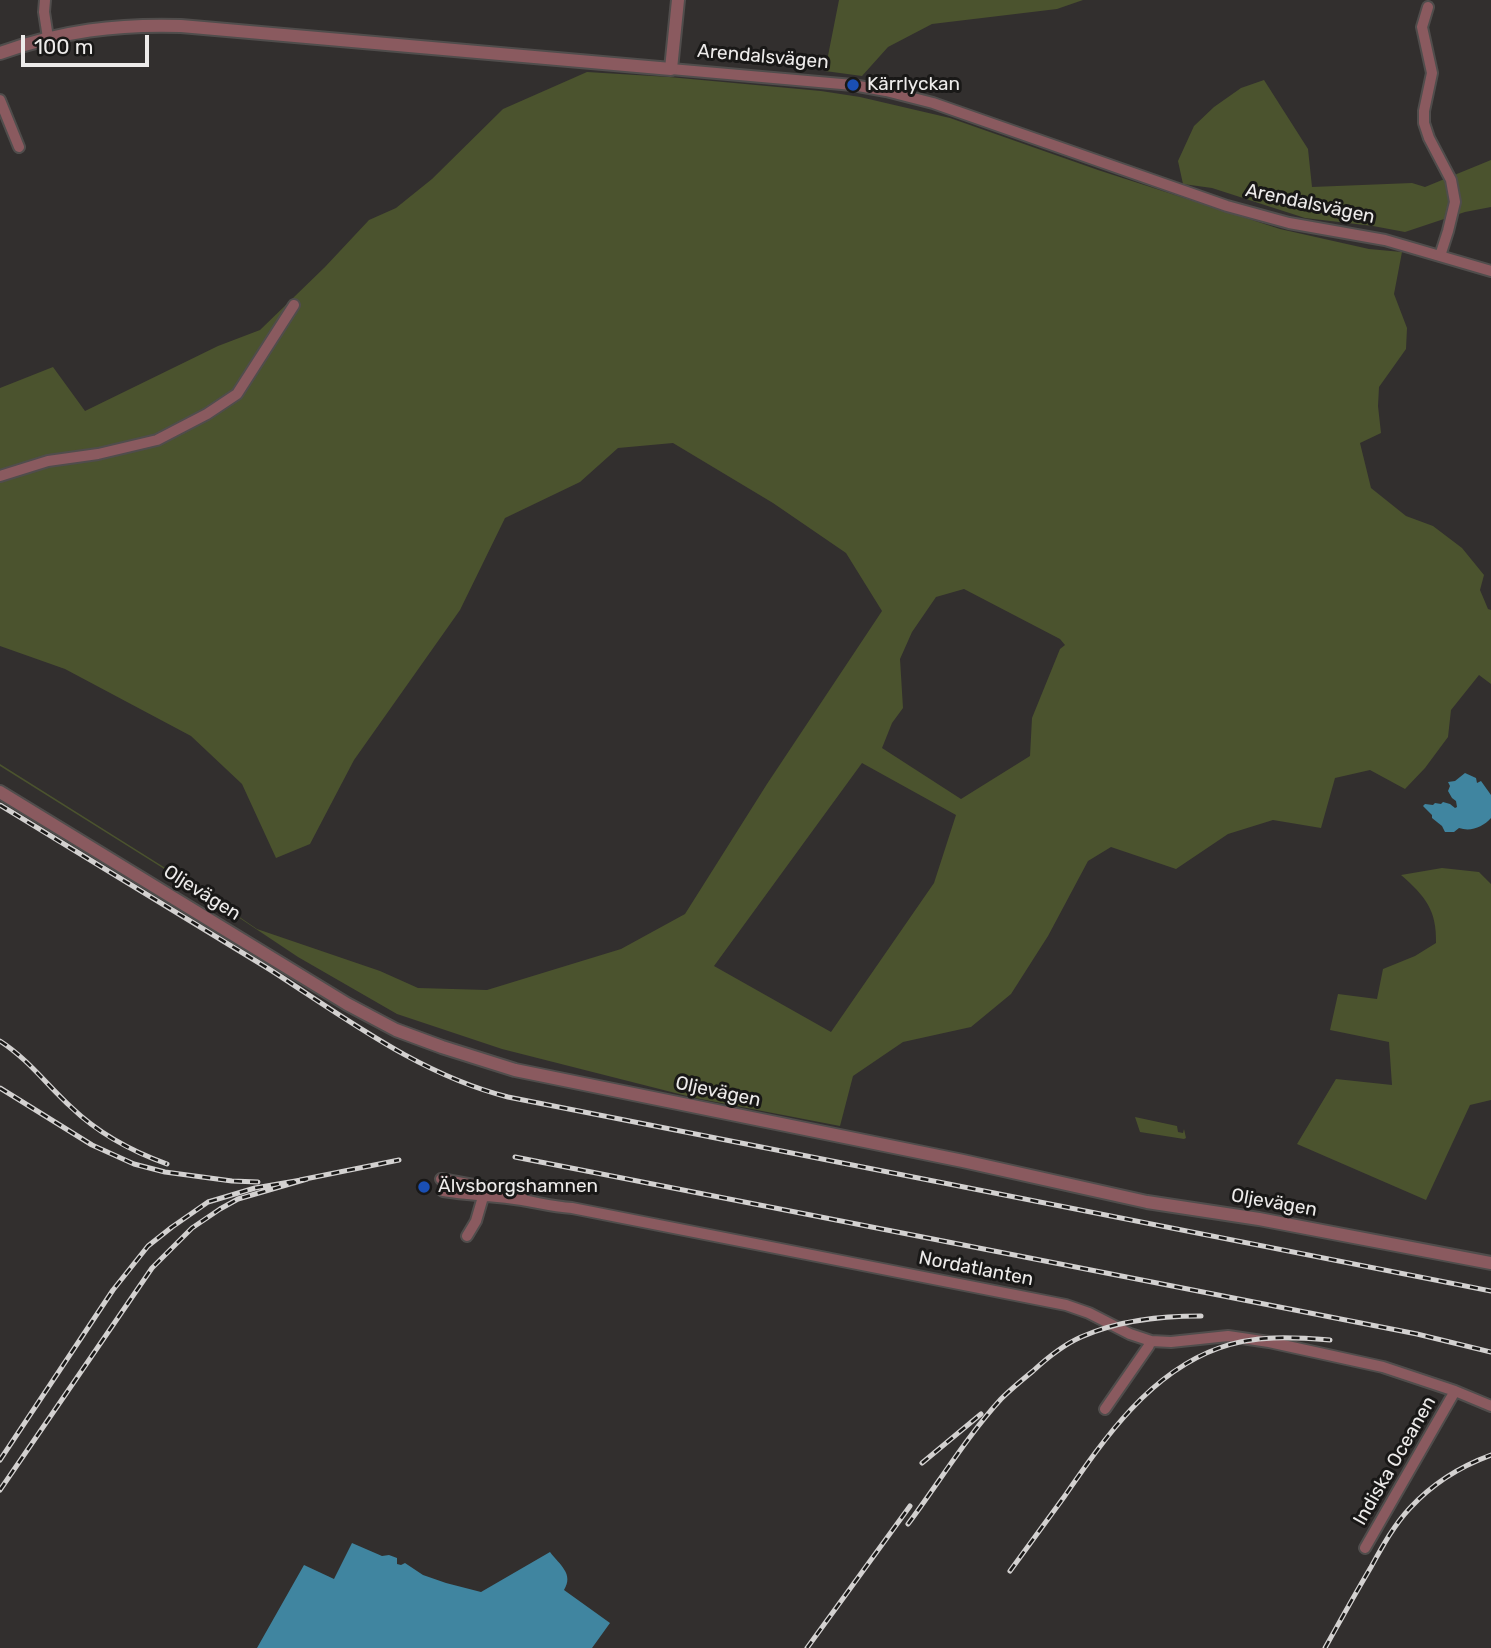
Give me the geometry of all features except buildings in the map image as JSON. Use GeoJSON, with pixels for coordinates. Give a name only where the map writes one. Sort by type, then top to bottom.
{"type":"FeatureCollection","features":[{"type":"Feature","properties":{"kind":"street"},"geometry":{"type":"LineString","coordinates":[[0,53],[48,38],[44,12],[46,0]]}},
{"type":"Feature","properties":{"kind":"street"},"geometry":{"type":"LineString","coordinates":[[671,69],[678,0]]}},
{"type":"Feature","properties":{"kind":"street"},"geometry":{"type":"LineString","coordinates":[[1428,7],[1422,27],[1432,73],[1424,123],[1451,180],[1455,202],[1440,256]]}},
{"type":"Feature","properties":{"kind":"street","name":"Arendalsvägen"},"geometry":{"type":"LineString","coordinates":[[48,38],[114,26],[181,26],[839,83],[933,103],[1253,214],[1385,240],[1491,271]]}},
{"type":"Feature","properties":{"kind":"street"},"geometry":{"type":"LineString","coordinates":[[0,100],[19,147]]}},
{"type":"Feature","properties":{"kind":"street"},"geometry":{"type":"LineString","coordinates":[[0,476],[48,461],[98,454],[157,440],[207,414],[237,394],[294,305]]}},
{"type":"Feature","properties":{"kind":"street","name":"Oljevägen"},"geometry":{"type":"LineString","coordinates":[[0,792],[347,1004],[396,1030],[442,1047],[516,1070],[962,1161],[1147,1202],[1259,1219],[1491,1263]]}},
{"type":"Feature","properties":{"kind":"street","name":"Nordatlanten"},"geometry":{"type":"LineString","coordinates":[[442,1185],[1066,1305],[1151,1341],[1171,1342],[1228,1336],[1269,1342],[1383,1367],[1491,1406]]}},
{"type":"Feature","properties":{"kind":"street"},"geometry":{"type":"LineString","coordinates":[[463,1235],[476,1221],[484,1192]]}},
{"type":"Feature","properties":{"kind":"street"},"geometry":{"type":"LineString","coordinates":[[1105,1409],[1151,1341]]}},
{"type":"Feature","properties":{"kind":"street","name":"Indiska Oceanen"},"geometry":{"type":"LineString","coordinates":[[1365,1548],[1455,1391]]}},
{"type":"Feature","properties":{"kind":"green space"},"geometry":{"type":"Polygon","coordinates":[[[839,0],[1083,0],[1057,9],[932,24],[888,47],[862,76],[825,71],[839,0]]]}},
{"type":"Feature","properties":{"kind":"green space"},"geometry":{"type":"Polygon","coordinates":[[[587,72],[669,77],[860,97],[950,118],[1098,170],[1280,229],[1369,249],[1402,252],[1394,294],[1407,328],[1406,349],[1379,387],[1381,433],[1360,443],[1371,488],[1406,516],[1433,526],[1462,548],[1484,575],[1480,590],[1488,609],[1491,610],[1491,684],[1479,675],[1451,710],[1448,737],[1405,789],[1370,770],[1335,778],[1321,828],[1273,820],[1228,834],[1176,869],[1111,847],[1088,861],[1048,936],[1011,994],[971,1027],[903,1042],[853,1076],[840,1126],[695,1098],[502,1049],[397,1014],[298,957],[0,764],[194,886],[257,929],[380,971],[418,988],[487,990],[621,949],[685,914],[767,784],[882,611],[846,553],[773,503],[673,443],[618,448],[580,482],[505,518],[460,610],[354,760],[310,844],[276,858],[242,784],[191,736],[65,669],[0,646],[0,388],[53,367],[85,411],[218,346],[260,330],[369,220],[396,208],[432,179],[503,109],[587,72]],[[964,589],[936,597],[912,632],[900,659],[903,708],[892,723],[882,748],[961,799],[1030,756],[1032,718],[1060,649],[1065,645],[1060,639],[964,589]],[[862,763],[714,966],[831,1032],[934,883],[956,815],[862,763]]]}},
{"type":"Feature","properties":{"kind":"green space"},"geometry":{"type":"Polygon","coordinates":[[[1264,80],[1308,149],[1312,187],[1412,183],[1425,187],[1491,160],[1491,207],[1465,212],[1405,232],[1305,218],[1212,188],[1183,184],[1178,161],[1194,126],[1214,107],[1241,88],[1264,80]]]}},
{"type":"Feature","properties":{"kind":"green space"},"geometry":{"type":"Polygon","coordinates":[[[1442,868],[1479,872],[1491,884],[1491,1100],[1470,1105],[1426,1200],[1297,1144],[1336,1079],[1392,1085],[1389,1042],[1330,1030],[1338,994],[1377,999],[1383,969],[1415,956],[1436,943],[1434,921],[1428,904],[1401,875],[1442,868]]]}},
{"type":"Feature","properties":{"kind":"green space"},"geometry":{"type":"Polygon","coordinates":[[[1135,1117],[1177,1126],[1178,1132],[1183,1133],[1184,1129],[1186,1138],[1140,1132],[1135,1117]]]}},
{"type":"Feature","properties":{"kind":"water"},"geometry":{"type":"Polygon","coordinates":[[[1465,773],[1476,778],[1477,783],[1481,781],[1491,795],[1491,818],[1476,828],[1459,828],[1454,832],[1445,832],[1423,806],[1443,802],[1457,807],[1448,791],[1448,782],[1455,781],[1465,773]]]}},
{"type":"Feature","properties":{"kind":"water"},"geometry":{"type":"Polygon","coordinates":[[[352,1543],[382,1556],[397,1558],[397,1564],[405,1563],[423,1575],[481,1592],[550,1552],[567,1574],[564,1590],[610,1623],[592,1648],[257,1648],[304,1565],[334,1579],[352,1543]]]}},
{"type":"Feature","properties":{"kind":"railway"},"geometry":{"type":"LineString","coordinates":[[0,805],[269,969],[384,1043],[476,1087],[508,1097],[1491,1291]]}},
{"type":"Feature","properties":{"kind":"railway"},"geometry":{"type":"LineString","coordinates":[[0,1041],[20,1056],[93,1125],[128,1147],[167,1164]]}},
{"type":"Feature","properties":{"kind":"railway"},"geometry":{"type":"LineString","coordinates":[[0,1088],[92,1145],[134,1164],[165,1172],[258,1182]]}},
{"type":"Feature","properties":{"kind":"railway"},"geometry":{"type":"LineString","coordinates":[[515,1157],[1417,1334],[1491,1352]]}},
{"type":"Feature","properties":{"kind":"railway"},"geometry":{"type":"LineString","coordinates":[[300,1180],[399,1160]]}},
{"type":"Feature","properties":{"kind":"railway"},"geometry":{"type":"LineString","coordinates":[[0,1460],[113,1290],[148,1246],[208,1202],[255,1188],[307,1179],[238,1199],[220,1209],[192,1228],[152,1268],[0,1490]]}},
{"type":"Feature","properties":{"kind":"railway"},"geometry":{"type":"LineString","coordinates":[[908,1524],[988,1413],[1056,1352],[1095,1331],[1125,1323],[1155,1318],[1201,1316]]}},
{"type":"Feature","properties":{"kind":"railway"},"geometry":{"type":"LineString","coordinates":[[1010,1571],[1112,1431],[1130,1410],[1171,1374],[1194,1359],[1219,1348],[1246,1341],[1288,1338],[1330,1340]]}},
{"type":"Feature","properties":{"kind":"railway"},"geometry":{"type":"LineString","coordinates":[[922,1463],[981,1414]]}},
{"type":"Feature","properties":{"kind":"railway"},"geometry":{"type":"LineString","coordinates":[[1325,1648],[1384,1544],[1404,1515],[1428,1491],[1448,1477],[1491,1455]]}},
{"type":"Feature","properties":{"kind":"railway"},"geometry":{"type":"LineString","coordinates":[[807,1648],[910,1506]]}},
{"type":"Feature","properties":{"kind":"place","name":"Kärrlyckan"},"geometry":{"type":"Point","coordinates":[853,85]}},
{"type":"Feature","properties":{"kind":"place","name":"Älvsborgshamnen"},"geometry":{"type":"Point","coordinates":[424,1187]}}]}
